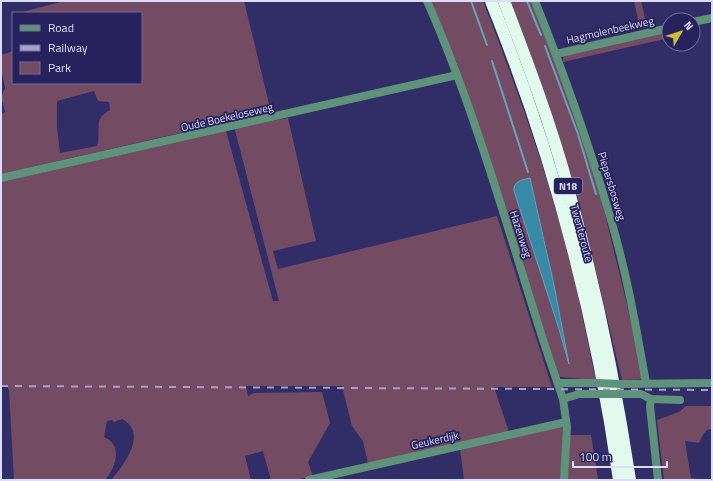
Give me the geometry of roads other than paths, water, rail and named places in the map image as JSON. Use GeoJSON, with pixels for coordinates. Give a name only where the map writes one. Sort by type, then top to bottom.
{"type":"FeatureCollection","features":[{"type":"Feature","properties":{"kind":"highway","name":"Twenteroute"},"geometry":{"type":"LineString","coordinates":[[491,1],[510,48],[533,114],[572,247],[600,365],[619,480]]}},
{"type":"Feature","properties":{"kind":"highway","name":"Twenteroute"},"geometry":{"type":"LineString","coordinates":[[504,1],[542,103],[571,198],[610,362],[630,480]]}},
{"type":"Feature","properties":{"kind":"street","name":"Hazenweg"},"geometry":{"type":"LineString","coordinates":[[427,1],[457,75],[559,383],[566,422],[564,480]]}},
{"type":"Feature","properties":{"kind":"street","name":"Piepersbosweg"},"geometry":{"type":"LineString","coordinates":[[535,1],[585,134],[610,215],[631,299],[646,383]]}},
{"type":"Feature","properties":{"kind":"street"},"geometry":{"type":"LineString","coordinates":[[701,20],[712,18]]}},
{"type":"Feature","properties":{"kind":"street","name":"Hagmolenbeekweg"},"geometry":{"type":"LineString","coordinates":[[556,54],[661,30]]}},
{"type":"Feature","properties":{"kind":"street","name":"Oude Boekeloseweg"},"geometry":{"type":"LineString","coordinates":[[1,178],[457,75]]}},
{"type":"Feature","properties":{"kind":"street"},"geometry":{"type":"LineString","coordinates":[[559,383],[712,383]]}},
{"type":"Feature","properties":{"kind":"street"},"geometry":{"type":"LineString","coordinates":[[563,399],[579,394],[641,394],[651,399],[680,400]]}},
{"type":"Feature","properties":{"kind":"street"},"geometry":{"type":"LineString","coordinates":[[651,399],[650,406],[658,480]]}},
{"type":"Feature","properties":{"kind":"street","name":"Geukerdijk"},"geometry":{"type":"LineString","coordinates":[[309,480],[566,422]]}},
{"type":"Feature","properties":{"kind":"water"},"geometry":{"type":"Polygon","coordinates":[[[530,178],[554,285],[569,364],[514,191],[517,183],[521,180],[530,178]]]}},
{"type":"Feature","properties":{"kind":"waterway"},"geometry":{"type":"LineString","coordinates":[[471,1],[487,45]]}},
{"type":"Feature","properties":{"kind":"waterway"},"geometry":{"type":"LineString","coordinates":[[527,1],[541,35]]}},
{"type":"Feature","properties":{"kind":"waterway"},"geometry":{"type":"LineString","coordinates":[[545,46],[578,134],[596,194]]}},
{"type":"Feature","properties":{"kind":"waterway"},"geometry":{"type":"LineString","coordinates":[[492,61],[528,172]]}},
{"type":"Feature","properties":{"kind":"railway"},"geometry":{"type":"LineString","coordinates":[[1,386],[712,390]]}}]}
